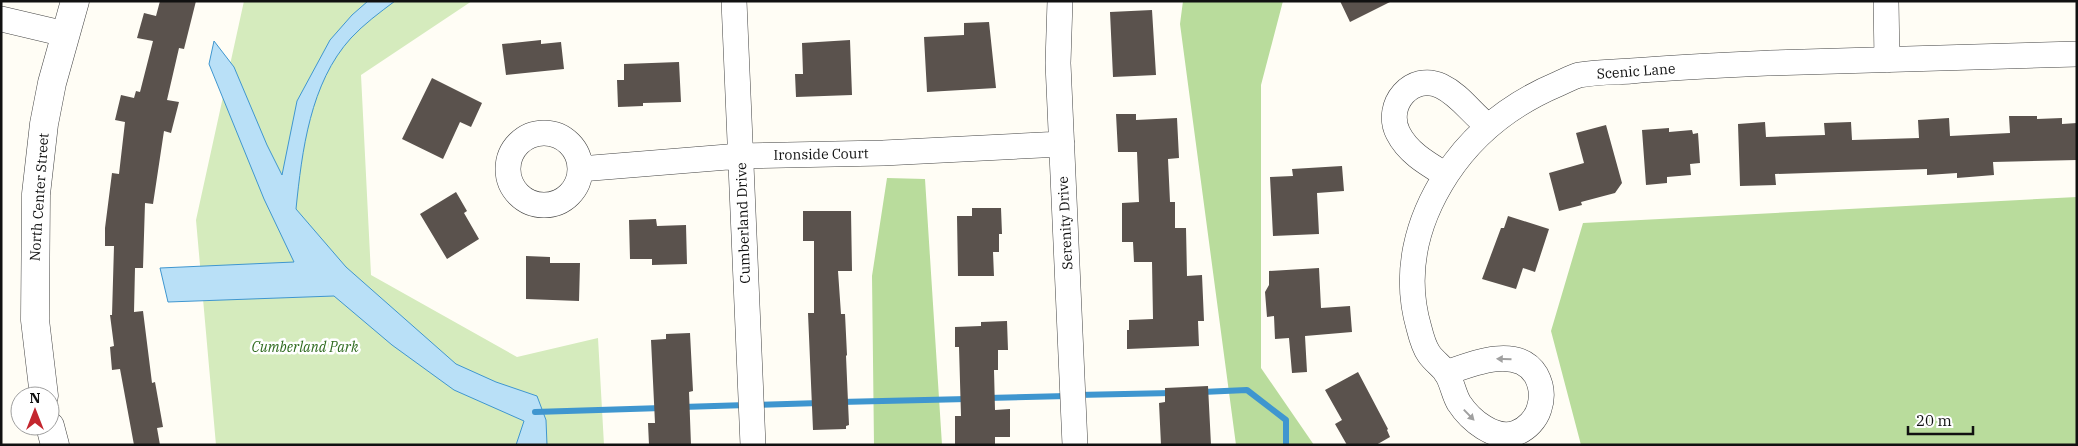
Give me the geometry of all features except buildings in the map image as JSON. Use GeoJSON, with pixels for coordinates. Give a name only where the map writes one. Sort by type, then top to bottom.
{"type":"FeatureCollection","features":[{"type":"Feature","properties":{"kind":"street","name":"North Center Street"},"geometry":{"type":"LineString","coordinates":[[43,386],[34,320],[36,194],[44,124],[74,1]]}},
{"type":"Feature","properties":{"kind":"street","name":"Cumberland Drive"},"geometry":{"type":"LineString","coordinates":[[734,1],[753,445]]}},
{"type":"Feature","properties":{"kind":"street","name":"Serenity Drive"},"geometry":{"type":"LineString","coordinates":[[1060,1],[1058,63],[1075,445]]}},
{"type":"Feature","properties":{"kind":"street"},"geometry":{"type":"LineString","coordinates":[[1886,1],[1887,60]]}},
{"type":"Feature","properties":{"kind":"street"},"geometry":{"type":"LineString","coordinates":[[1,19],[65,34]]}},
{"type":"Feature","properties":{"kind":"street","name":"Scenic Lane"},"geometry":{"type":"LineString","coordinates":[[1446,372],[1428,352],[1414,312],[1412,284],[1413,250],[1433,196],[1446,176],[1488,126],[1511,108],[1537,93],[1578,75],[1725,65],[2077,54]]}},
{"type":"Feature","properties":{"kind":"street"},"geometry":{"type":"LineString","coordinates":[[1446,176],[1417,157],[1401,139],[1394,121],[1396,104],[1401,95],[1409,88],[1420,83],[1441,86],[1455,94],[1488,126]]}},
{"type":"Feature","properties":{"kind":"street","name":"Ironside Court"},"geometry":{"type":"LineString","coordinates":[[580,169],[740,156],[883,153],[1062,144]]}},
{"type":"Feature","properties":{"kind":"green space","name":"Cumberland Park"},"geometry":{"type":"Polygon","coordinates":[[[244,1],[472,1],[361,75],[371,275],[517,357],[598,338],[604,445],[216,445],[196,220],[244,1]]]}},
{"type":"Feature","properties":{"kind":"green space"},"geometry":{"type":"Polygon","coordinates":[[[1183,1],[1283,1],[1261,85],[1261,368],[1314,445],[1236,445],[1180,24],[1183,1]]]}},
{"type":"Feature","properties":{"kind":"green space"},"geometry":{"type":"Polygon","coordinates":[[[887,178],[925,179],[942,445],[874,445],[872,276],[887,178]]]}},
{"type":"Feature","properties":{"kind":"green space"},"geometry":{"type":"Polygon","coordinates":[[[2077,197],[2077,445],[1581,445],[1551,331],[1583,223],[2077,197]]]}},
{"type":"Feature","properties":{"kind":"water"},"geometry":{"type":"Polygon","coordinates":[[[368,1],[395,1],[366,23],[351,38],[337,56],[326,76],[317,97],[305,141],[296,209],[346,267],[456,364],[496,382],[537,396],[546,420],[547,445],[516,445],[524,421],[454,390],[392,345],[334,296],[168,302],[160,268],[294,262],[264,199],[209,64],[214,41],[234,67],[267,145],[282,175],[297,101],[330,40],[352,15],[368,1]]]}},
{"type":"Feature","properties":{"kind":"waterway"},"geometry":{"type":"LineString","coordinates":[[1202,392],[1247,390],[1286,420],[1286,445]]}},
{"type":"Feature","properties":{"kind":"waterway"},"geometry":{"type":"LineString","coordinates":[[1077,395],[1172,393]]}},
{"type":"Feature","properties":{"kind":"waterway"},"geometry":{"type":"LineString","coordinates":[[987,398],[1067,396]]}},
{"type":"Feature","properties":{"kind":"waterway"},"geometry":{"type":"LineString","coordinates":[[840,402],[967,399]]}},
{"type":"Feature","properties":{"kind":"waterway"},"geometry":{"type":"LineString","coordinates":[[757,405],[820,403]]}},
{"type":"Feature","properties":{"kind":"waterway"},"geometry":{"type":"LineString","coordinates":[[682,407],[747,405]]}},
{"type":"Feature","properties":{"kind":"waterway"},"geometry":{"type":"LineString","coordinates":[[535,412],[662,408]]}}]}
